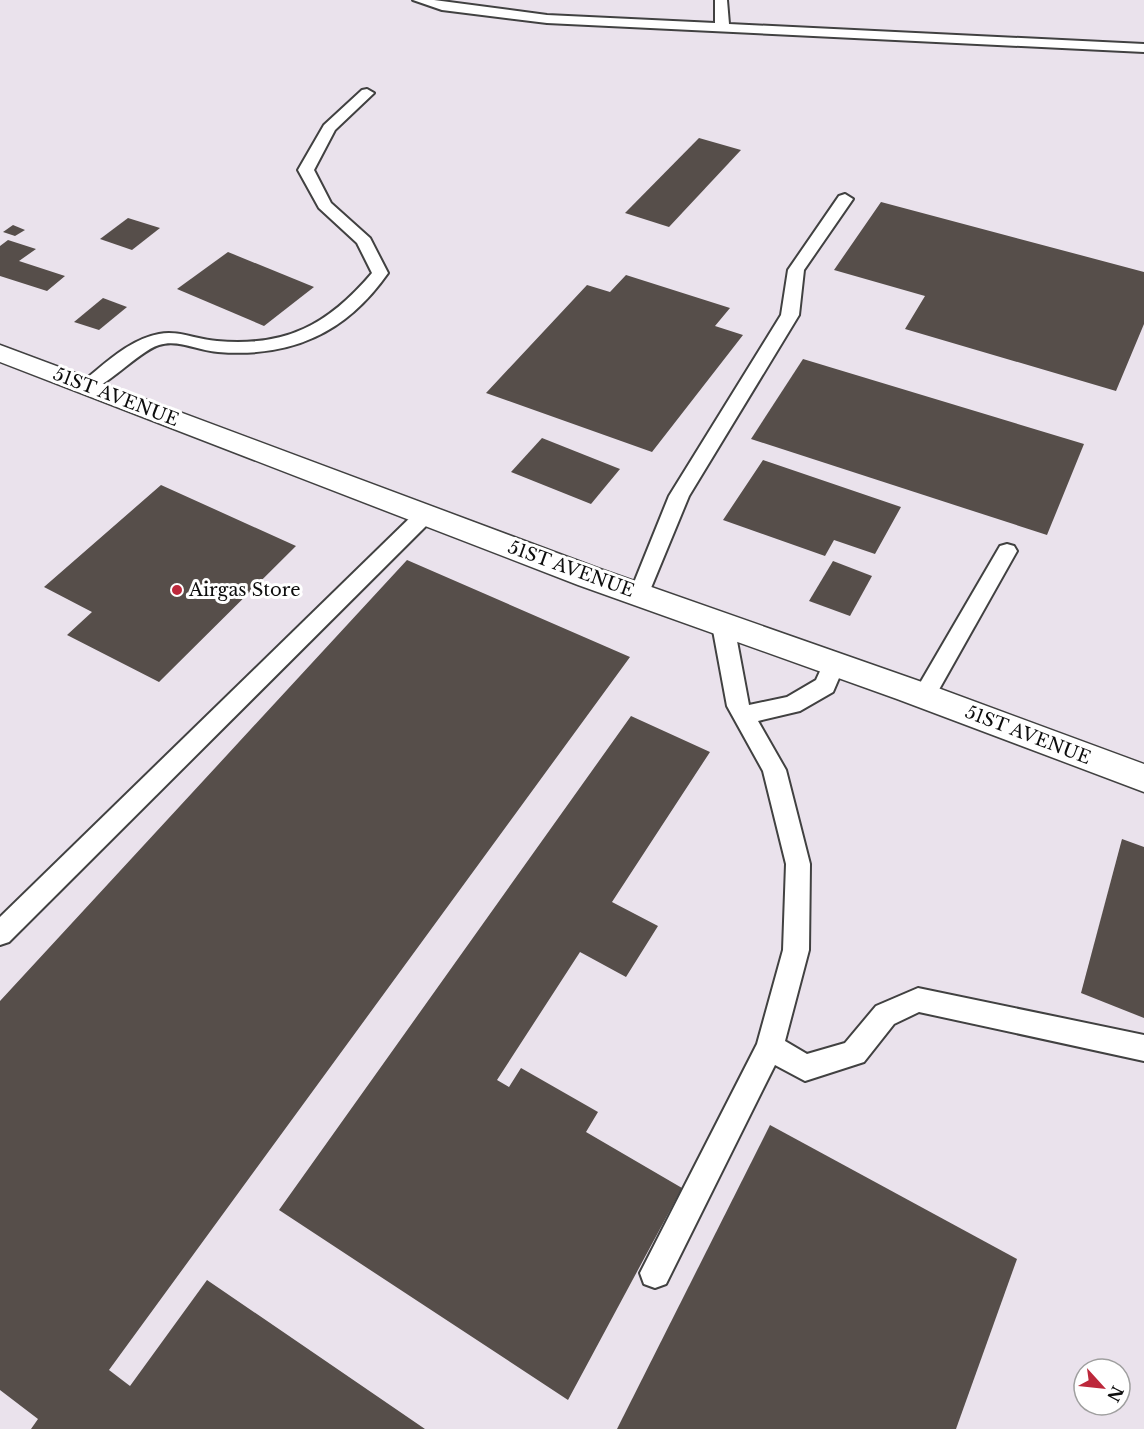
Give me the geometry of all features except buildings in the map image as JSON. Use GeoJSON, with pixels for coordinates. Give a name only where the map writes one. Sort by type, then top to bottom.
{"type":"FeatureCollection","features":[{"type":"Feature","properties":{"kind":"street","name":"51ST AVENUE"},"geometry":{"type":"LineString","coordinates":[[0,353],[639,595],[924,696],[1144,778]]}},
{"type":"Feature","properties":{"kind":"lane"},"geometry":{"type":"LineString","coordinates":[[419,0],[445,3],[506,4]]}},
{"type":"Feature","properties":{"kind":"lane"},"geometry":{"type":"LineString","coordinates":[[497,0],[547,19],[1144,48]]}},
{"type":"Feature","properties":{"kind":"lane"},"geometry":{"type":"LineString","coordinates":[[721,0],[722,27]]}},
{"type":"Feature","properties":{"kind":"lane"},"geometry":{"type":"LineString","coordinates":[[88,386],[142,345],[170,338],[217,347],[275,346],[324,330],[357,303],[380,273],[364,241],[325,205],[306,170],[328,128],[367,93]]}},
{"type":"Feature","properties":{"kind":"lane"},"geometry":{"type":"LineString","coordinates":[[639,595],[679,496],[790,315],[796,270],[845,199]]}},
{"type":"Feature","properties":{"kind":"lane"},"geometry":{"type":"LineString","coordinates":[[0,934],[426,514]]}},
{"type":"Feature","properties":{"kind":"lane"},"geometry":{"type":"LineString","coordinates":[[924,696],[1007,551]]}},
{"type":"Feature","properties":{"kind":"lane"},"geometry":{"type":"LineString","coordinates":[[655,1273],[770,1047],[795,950],[798,864],[774,770],[738,706],[723,625]]}},
{"type":"Feature","properties":{"kind":"lane"},"geometry":{"type":"LineString","coordinates":[[743,715],[792,705],[825,686],[834,664]]}},
{"type":"Feature","properties":{"kind":"lane"},"geometry":{"type":"LineString","coordinates":[[770,1047],[805,1068],[854,1053],[885,1015],[918,1000],[1144,1048]]}},
{"type":"Feature","properties":{"kind":"shaded area"},"geometry":{"type":"Polygon","coordinates":[[[0,0],[1144,0],[1144,1429],[0,1429],[0,0]]]}},
{"type":"Feature","properties":{"kind":"place","name":"Airgas Store"},"geometry":{"type":"Point","coordinates":[177,590]}}]}
